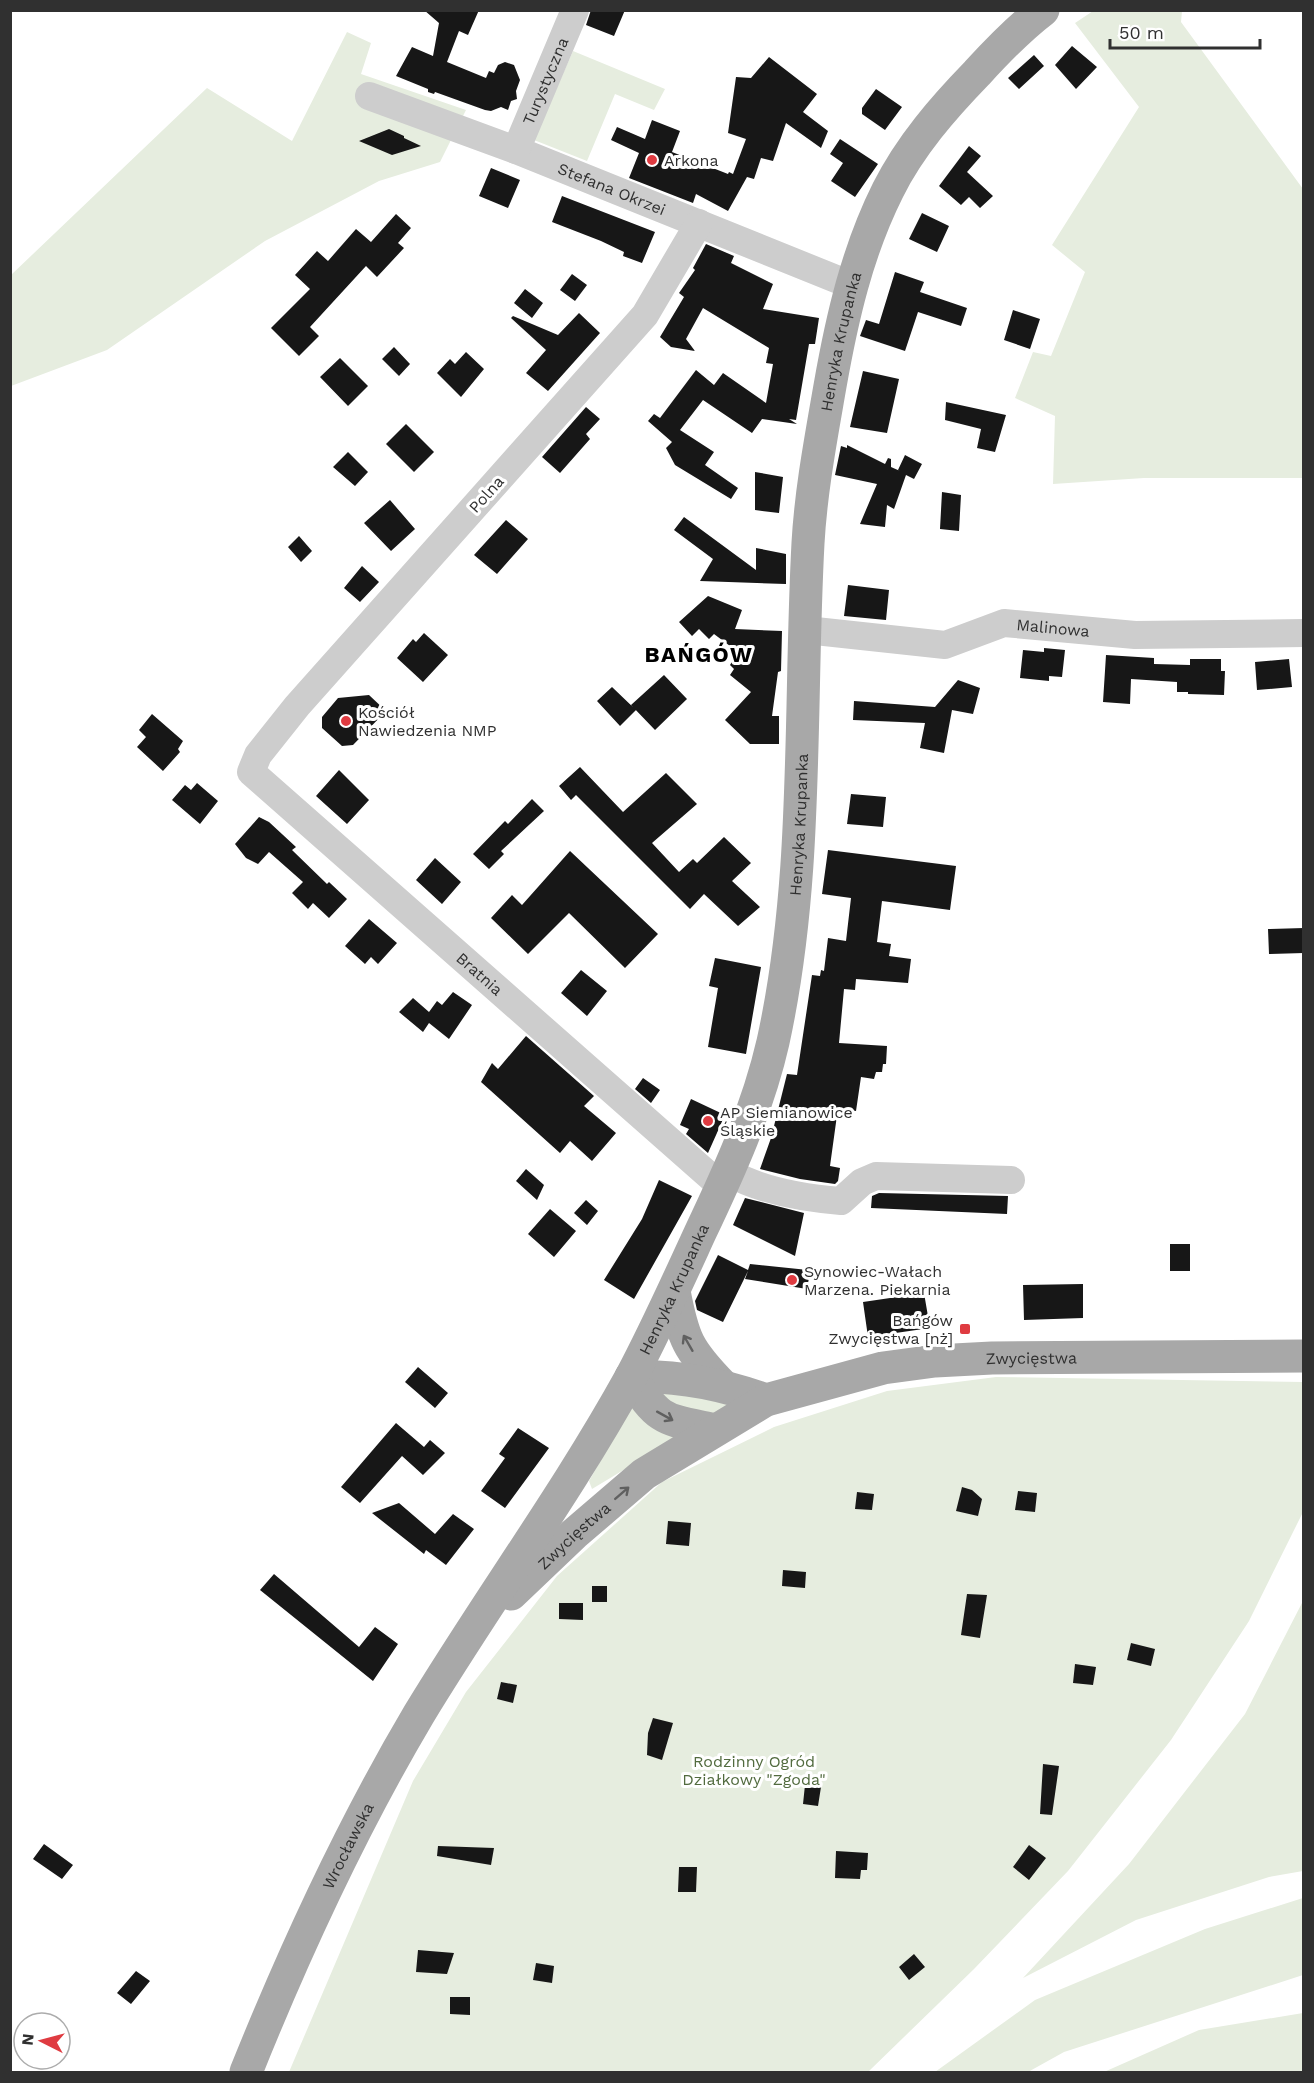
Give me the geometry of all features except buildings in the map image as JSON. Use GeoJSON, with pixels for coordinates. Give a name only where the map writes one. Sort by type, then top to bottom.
{"type":"FeatureCollection","features":[{"type":"Feature","properties":{"kind":"main road","name":"Henryka Krupanka"},"geometry":{"type":"LineString","coordinates":[[471,1632],[562,1491],[631,1377],[674,1291],[758,1097],[772,1046],[787,966],[797,891],[808,540],[817,462],[851,285],[863,247],[889,187],[915,145],[949,102],[1020,27],[1043,10]]}},
{"type":"Feature","properties":{"kind":"main road"},"geometry":{"type":"LineString","coordinates":[[674,1291],[684,1338],[701,1363],[722,1385]]}},
{"type":"Feature","properties":{"kind":"main road","name":"Zwycięstwa"},"geometry":{"type":"LineString","coordinates":[[471,1632],[574,1534],[644,1474],[766,1400],[883,1368],[935,1362],[1010,1358],[1304,1356]]}},
{"type":"Feature","properties":{"kind":"main road"},"geometry":{"type":"LineString","coordinates":[[631,1377],[668,1377],[722,1385],[766,1400]]}},
{"type":"Feature","properties":{"kind":"main road"},"geometry":{"type":"LineString","coordinates":[[631,1377],[649,1406],[663,1417],[715,1430]]}},
{"type":"Feature","properties":{"kind":"main road","name":"Wrocławska"},"geometry":{"type":"LineString","coordinates":[[246,2073],[273,2004],[355,1833],[417,1718],[471,1632]]}},
{"type":"Feature","properties":{"kind":"street","name":"Turystyczna"},"geometry":{"type":"LineString","coordinates":[[516,150],[575,10]]}},
{"type":"Feature","properties":{"kind":"street","name":"Stefana Okrzei"},"geometry":{"type":"LineString","coordinates":[[369,96],[516,150],[851,285]]}},
{"type":"Feature","properties":{"kind":"street","name":"Polna"},"geometry":{"type":"LineString","coordinates":[[258,755],[305,698],[645,315],[699,223]]}},
{"type":"Feature","properties":{"kind":"street","name":"Malinowa"},"geometry":{"type":"LineString","coordinates":[[806,630],[945,645],[1004,623],[1135,635],[1304,633]]}},
{"type":"Feature","properties":{"kind":"street","name":"Bratnia"},"geometry":{"type":"LineString","coordinates":[[258,755],[251,772],[724,1179]]}},
{"type":"Feature","properties":{"kind":"street"},"geometry":{"type":"LineString","coordinates":[[724,1179],[803,1196],[841,1201],[862,1182],[876,1176],[1011,1179]]}},
{"type":"Feature","properties":{"kind":"green space"},"geometry":{"type":"Polygon","coordinates":[[[1093,11],[1182,11],[1181,22],[1303,189],[1303,478],[1144,478],[1053,484],[1055,416],[1015,398],[1033,352],[1051,356],[1085,272],[1052,245],[1139,107],[1075,23],[1093,11]]]}},
{"type":"Feature","properties":{"kind":"green space"},"geometry":{"type":"Polygon","coordinates":[[[347,32],[371,43],[361,74],[466,110],[440,162],[379,181],[265,241],[107,350],[11,386],[11,275],[207,88],[292,141],[347,32]]]}},
{"type":"Feature","properties":{"kind":"green space"},"geometry":{"type":"Polygon","coordinates":[[[573,51],[665,89],[654,110],[615,94],[587,161],[534,140],[573,51]]]}},
{"type":"Feature","properties":{"kind":"green space","name":"Rodzinny Ogród Działkowy \"Zgoda\""},"geometry":{"type":"Polygon","coordinates":[[[996,1377],[1303,1382],[1303,1512],[1249,1621],[1171,1740],[1068,1871],[974,1969],[868,2072],[289,2072],[413,1781],[466,1692],[557,1576],[662,1482],[774,1427],[887,1391],[996,1377]]]}},
{"type":"Feature","properties":{"kind":"green space"},"geometry":{"type":"Polygon","coordinates":[[[652,1385],[731,1403],[726,1412],[679,1416],[652,1385]]]}},
{"type":"Feature","properties":{"kind":"green space"},"geometry":{"type":"Polygon","coordinates":[[[636,1399],[680,1436],[592,1489],[589,1481],[636,1399]]]}},
{"type":"Feature","properties":{"kind":"green space"},"geometry":{"type":"Polygon","coordinates":[[[1303,1601],[1303,1871],[1269,1877],[1136,1920],[1023,1978],[1129,1864],[1245,1714],[1303,1601]]]}},
{"type":"Feature","properties":{"kind":"green space"},"geometry":{"type":"Polygon","coordinates":[[[1303,1898],[1303,1975],[1064,2052],[1028,2072],[935,2072],[1035,2000],[1205,1929],[1303,1898]]]}},
{"type":"Feature","properties":{"kind":"green space"},"geometry":{"type":"Polygon","coordinates":[[[1303,2013],[1303,2072],[1104,2072],[1199,2030],[1303,2013]]]}},
{"type":"Feature","properties":{"kind":"place","name":"Arkona"},"geometry":{"type":"Point","coordinates":[652,160]}},
{"type":"Feature","properties":{"kind":"place","name":"Kościół Nawiedzenia NMP"},"geometry":{"type":"Point","coordinates":[346,721]}},
{"type":"Feature","properties":{"kind":"place","name":"AP Siemianowice Śląskie"},"geometry":{"type":"Point","coordinates":[708,1121]}},
{"type":"Feature","properties":{"kind":"place","name":"Synowiec-Wałach Marzena. Piekarnia"},"geometry":{"type":"Point","coordinates":[792,1280]}},
{"type":"Feature","properties":{"kind":"place","name":"Bańgów Zwycięstwa [nż]"},"geometry":{"type":"Point","coordinates":[965,1329]}},
{"type":"Feature","properties":{"kind":"district","name":"BAŃGÓW"},"geometry":{"type":"Point","coordinates":[699,654]}}]}
